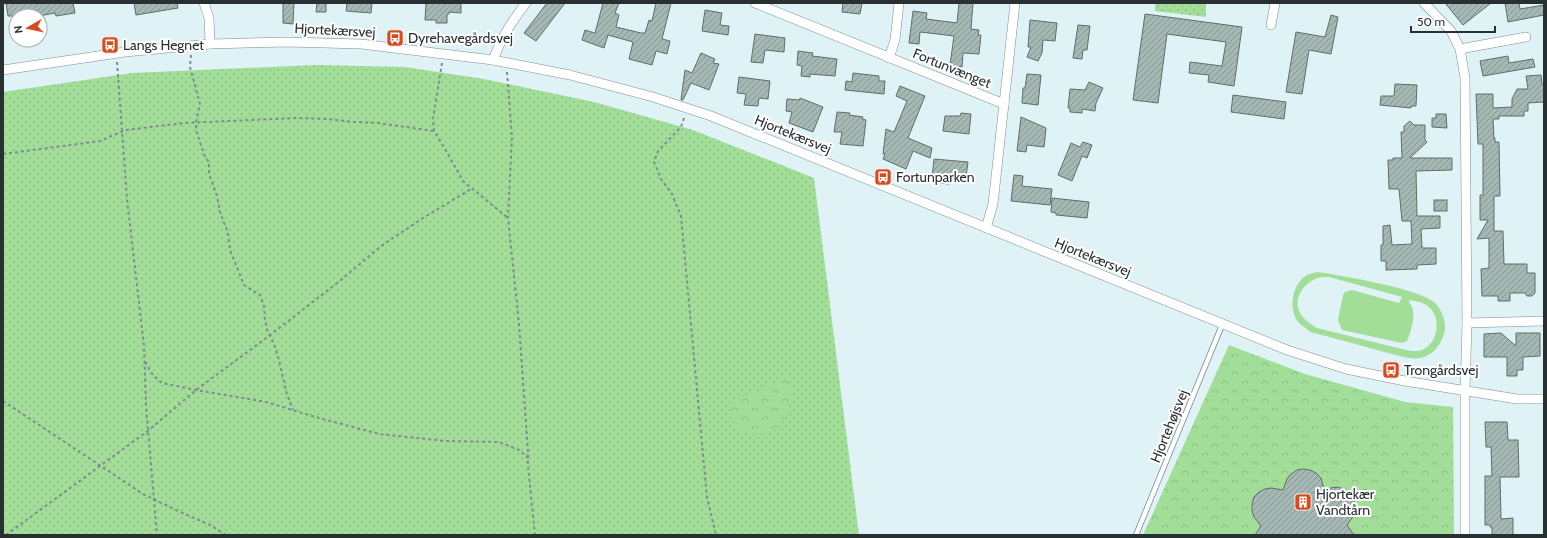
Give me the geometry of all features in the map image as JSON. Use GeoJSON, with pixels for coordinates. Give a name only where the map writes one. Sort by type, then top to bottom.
{"type":"FeatureCollection","features":[{"type":"Feature","properties":{"kind":"street"},"geometry":{"type":"LineString","coordinates":[[204,3],[209,18],[210,44]]}},
{"type":"Feature","properties":{"kind":"street"},"geometry":{"type":"LineString","coordinates":[[493,60],[500,40],[526,3]]}},
{"type":"Feature","properties":{"kind":"street","name":"Fortunvænget"},"geometry":{"type":"LineString","coordinates":[[756,3],[769,6],[889,58],[1004,104]]}},
{"type":"Feature","properties":{"kind":"street","name":"Fortunvænget"},"geometry":{"type":"LineString","coordinates":[[889,58],[895,40],[899,3]]}},
{"type":"Feature","properties":{"kind":"street"},"geometry":{"type":"LineString","coordinates":[[986,228],[993,204],[1015,3]]}},
{"type":"Feature","properties":{"kind":"street"},"geometry":{"type":"LineString","coordinates":[[1271,26],[1274,3]]}},
{"type":"Feature","properties":{"kind":"street"},"geometry":{"type":"LineString","coordinates":[[1424,3],[1451,32],[1460,49],[1465,78],[1467,323],[1465,391],[1465,535]]}},
{"type":"Feature","properties":{"kind":"street"},"geometry":{"type":"LineString","coordinates":[[1460,49],[1526,37]]}},
{"type":"Feature","properties":{"kind":"street","name":"Hjortekærsvej"},"geometry":{"type":"LineString","coordinates":[[3,70],[116,53],[210,44],[288,42],[361,44],[493,60],[570,75],[654,97],[686,109],[711,116],[1222,325],[1287,350],[1346,369],[1405,381],[1517,399],[1544,399]]}},
{"type":"Feature","properties":{"kind":"street"},"geometry":{"type":"LineString","coordinates":[[1467,323],[1544,321]]}},
{"type":"Feature","properties":{"kind":"lane","name":"Hjortehøjsvej"},"geometry":{"type":"LineString","coordinates":[[1136,535],[1222,325]]}},
{"type":"Feature","properties":{"kind":"path"},"geometry":{"type":"LineString","coordinates":[[192,46],[190,67],[200,104],[196,122],[196,130],[205,157],[209,162],[209,174],[228,233],[230,250],[244,285],[260,295],[264,306],[269,336],[274,344],[286,392],[293,410]]}},
{"type":"Feature","properties":{"kind":"path"},"geometry":{"type":"LineString","coordinates":[[116,53],[127,199],[144,346],[146,406],[157,535]]}},
{"type":"Feature","properties":{"kind":"path"},"geometry":{"type":"LineString","coordinates":[[444,54],[433,119],[434,130],[463,182],[508,218]]}},
{"type":"Feature","properties":{"kind":"path"},"geometry":{"type":"LineString","coordinates":[[506,62],[512,137],[508,218],[519,330],[535,535]]}},
{"type":"Feature","properties":{"kind":"path"},"geometry":{"type":"LineString","coordinates":[[686,109],[681,127],[658,151],[654,162],[672,194],[680,216],[707,498],[716,535]]}},
{"type":"Feature","properties":{"kind":"path"},"geometry":{"type":"LineString","coordinates":[[3,154],[100,141],[122,132],[164,124],[196,122],[297,118],[328,119],[434,130]]}},
{"type":"Feature","properties":{"kind":"path"},"geometry":{"type":"LineString","coordinates":[[6,535],[149,430],[196,390],[341,280],[381,246],[471,189]]}},
{"type":"Feature","properties":{"kind":"path"},"geometry":{"type":"LineString","coordinates":[[145,362],[154,376],[162,382],[196,390],[266,402],[379,434],[446,441],[499,442],[519,450],[528,458]]}},
{"type":"Feature","properties":{"kind":"path"},"geometry":{"type":"LineString","coordinates":[[3,401],[143,494],[210,525],[226,535]]}},
{"type":"Feature","properties":{"kind":"green space"},"geometry":{"type":"Polygon","coordinates":[[[1155,3],[1206,3],[1206,17],[1155,11],[1155,3]]]}},
{"type":"Feature","properties":{"kind":"green space"},"geometry":{"type":"Polygon","coordinates":[[[316,65],[405,67],[484,79],[594,102],[693,130],[814,178],[859,535],[3,535],[3,92],[132,73],[316,65]]]}},
{"type":"Feature","properties":{"kind":"green space"},"geometry":{"type":"Polygon","coordinates":[[[1318,272],[1380,283],[1413,292],[1426,298],[1438,306],[1442,314],[1445,324],[1443,337],[1434,350],[1428,355],[1420,358],[1411,358],[1310,332],[1298,322],[1295,316],[1293,310],[1293,296],[1295,289],[1303,278],[1309,274],[1318,272]],[[1322,277],[1310,282],[1301,291],[1299,297],[1299,310],[1302,316],[1317,328],[1410,351],[1422,350],[1429,346],[1435,336],[1437,324],[1436,318],[1430,308],[1426,305],[1410,300],[1409,303],[1412,306],[1413,316],[1412,327],[1407,341],[1402,343],[1342,330],[1338,320],[1343,295],[1345,292],[1352,290],[1399,303],[1402,297],[1329,277],[1322,277]]]}},
{"type":"Feature","properties":{"kind":"green space"},"geometry":{"type":"Polygon","coordinates":[[[1229,345],[1305,374],[1405,402],[1453,407],[1454,535],[1143,535],[1229,345]]]}},
{"type":"Feature","properties":{"kind":"green space"},"geometry":{"type":"Polygon","coordinates":[[[787,378],[790,384],[791,399],[786,414],[773,431],[763,434],[752,434],[737,426],[732,417],[731,401],[787,378]]]}},
{"type":"Feature","properties":{"kind":"building"},"geometry":{"type":"Polygon","coordinates":[[[6,3],[73,3],[75,13],[56,16],[55,13],[48,14],[48,8],[8,8],[8,16],[6,3]]]}},
{"type":"Feature","properties":{"kind":"building"},"geometry":{"type":"Polygon","coordinates":[[[134,3],[177,3],[178,8],[136,15],[134,3]]]}},
{"type":"Feature","properties":{"kind":"building"},"geometry":{"type":"Polygon","coordinates":[[[283,3],[294,3],[293,24],[283,23],[283,3]]]}},
{"type":"Feature","properties":{"kind":"building"},"geometry":{"type":"Polygon","coordinates":[[[317,3],[326,3],[326,12],[316,12],[317,3]]]}},
{"type":"Feature","properties":{"kind":"building"},"geometry":{"type":"Polygon","coordinates":[[[347,3],[372,3],[371,13],[346,11],[347,3]]]}},
{"type":"Feature","properties":{"kind":"building"},"geometry":{"type":"Polygon","coordinates":[[[426,3],[461,3],[461,13],[449,12],[449,14],[447,14],[447,23],[436,23],[436,20],[425,20],[426,3]]]}},
{"type":"Feature","properties":{"kind":"building"},"geometry":{"type":"Polygon","coordinates":[[[547,3],[565,3],[536,41],[524,33],[547,3]]]}},
{"type":"Feature","properties":{"kind":"building"},"geometry":{"type":"Polygon","coordinates":[[[603,3],[619,3],[615,13],[619,15],[616,27],[645,33],[649,20],[652,21],[656,3],[671,3],[662,39],[670,41],[667,54],[656,51],[652,65],[629,59],[633,42],[608,35],[604,48],[582,40],[585,30],[595,33],[603,3]]]}},
{"type":"Feature","properties":{"kind":"building"},"geometry":{"type":"Polygon","coordinates":[[[843,3],[862,3],[860,14],[842,12],[843,3]]]}},
{"type":"Feature","properties":{"kind":"building"},"geometry":{"type":"Polygon","coordinates":[[[959,3],[973,3],[971,29],[979,30],[978,35],[981,35],[979,54],[963,53],[962,67],[950,65],[954,36],[920,32],[919,44],[909,43],[913,11],[927,13],[926,19],[957,23],[959,3]]]}},
{"type":"Feature","properties":{"kind":"building"},"geometry":{"type":"Polygon","coordinates":[[[1445,3],[1491,3],[1463,25],[1445,3]]]}},
{"type":"Feature","properties":{"kind":"building"},"geometry":{"type":"Polygon","coordinates":[[[1505,3],[1519,3],[1520,9],[1544,5],[1544,15],[1508,22],[1505,3]]]}},
{"type":"Feature","properties":{"kind":"building"},"geometry":{"type":"Polygon","coordinates":[[[705,10],[722,13],[720,25],[729,26],[728,35],[702,31],[705,10]]]}},
{"type":"Feature","properties":{"kind":"building"},"geometry":{"type":"Polygon","coordinates":[[[1145,14],[1242,27],[1234,86],[1208,82],[1209,75],[1189,73],[1190,62],[1222,66],[1226,42],[1167,34],[1158,103],[1133,100],[1145,14]]]}},
{"type":"Feature","properties":{"kind":"building"},"geometry":{"type":"Polygon","coordinates":[[[1331,15],[1338,17],[1331,54],[1309,50],[1302,94],[1286,92],[1296,32],[1325,37],[1331,15]]]}},
{"type":"Feature","properties":{"kind":"building"},"geometry":{"type":"Polygon","coordinates":[[[1030,20],[1057,23],[1055,41],[1043,40],[1042,53],[1038,61],[1027,57],[1031,47],[1028,47],[1030,20]]]}},
{"type":"Feature","properties":{"kind":"building"},"geometry":{"type":"Polygon","coordinates":[[[1078,25],[1090,26],[1087,50],[1083,50],[1082,59],[1073,58],[1078,25]]]}},
{"type":"Feature","properties":{"kind":"building"},"geometry":{"type":"Polygon","coordinates":[[[755,34],[785,38],[784,52],[765,50],[763,63],[751,62],[755,34]]]}},
{"type":"Feature","properties":{"kind":"building"},"geometry":{"type":"Polygon","coordinates":[[[798,51],[813,53],[812,56],[837,59],[835,76],[810,74],[810,77],[801,76],[802,66],[797,65],[798,51]]]}},
{"type":"Feature","properties":{"kind":"building"},"geometry":{"type":"Polygon","coordinates":[[[701,53],[715,59],[713,63],[719,64],[709,90],[691,83],[683,100],[681,100],[685,70],[692,73],[701,53]]]}},
{"type":"Feature","properties":{"kind":"building"},"geometry":{"type":"Polygon","coordinates":[[[1508,56],[1509,63],[1533,59],[1535,67],[1483,76],[1480,61],[1508,56]]]}},
{"type":"Feature","properties":{"kind":"building"},"geometry":{"type":"Polygon","coordinates":[[[853,73],[879,76],[879,81],[885,81],[884,94],[845,90],[846,81],[852,82],[853,73]]]}},
{"type":"Feature","properties":{"kind":"building"},"geometry":{"type":"Polygon","coordinates":[[[1027,74],[1041,75],[1038,105],[1022,103],[1023,88],[1025,88],[1027,74]]]}},
{"type":"Feature","properties":{"kind":"building"},"geometry":{"type":"Polygon","coordinates":[[[1541,75],[1542,84],[1544,84],[1544,102],[1528,103],[1528,111],[1524,111],[1524,116],[1499,116],[1499,119],[1493,119],[1495,142],[1499,142],[1500,196],[1494,196],[1494,231],[1503,231],[1504,264],[1527,264],[1527,273],[1535,273],[1535,293],[1532,296],[1527,296],[1525,293],[1510,293],[1510,301],[1498,301],[1498,296],[1482,296],[1481,269],[1489,268],[1489,238],[1477,239],[1488,220],[1480,220],[1480,195],[1483,195],[1483,144],[1478,144],[1476,94],[1493,94],[1493,108],[1512,107],[1512,99],[1517,89],[1528,89],[1526,76],[1541,75]]]}},
{"type":"Feature","properties":{"kind":"building"},"geometry":{"type":"Polygon","coordinates":[[[739,77],[770,81],[768,99],[759,98],[758,106],[744,105],[746,94],[737,93],[739,77]]]}},
{"type":"Feature","properties":{"kind":"building"},"geometry":{"type":"Polygon","coordinates":[[[1089,82],[1103,88],[1096,103],[1095,111],[1082,109],[1082,113],[1070,112],[1070,108],[1068,108],[1070,89],[1085,90],[1089,82]]]}},
{"type":"Feature","properties":{"kind":"building"},"geometry":{"type":"Polygon","coordinates":[[[1395,84],[1417,85],[1416,106],[1411,106],[1411,108],[1380,105],[1381,96],[1394,96],[1395,84]]]}},
{"type":"Feature","properties":{"kind":"building"},"geometry":{"type":"Polygon","coordinates":[[[900,86],[925,96],[908,138],[932,148],[930,158],[913,151],[906,169],[883,159],[885,154],[883,154],[886,129],[894,132],[907,101],[896,96],[900,86]]]}},
{"type":"Feature","properties":{"kind":"building"},"geometry":{"type":"Polygon","coordinates":[[[1233,95],[1286,102],[1284,119],[1231,112],[1233,95]]]}},
{"type":"Feature","properties":{"kind":"building"},"geometry":{"type":"Polygon","coordinates":[[[800,98],[823,107],[813,132],[789,123],[792,112],[786,111],[787,99],[799,100],[800,98]]]}},
{"type":"Feature","properties":{"kind":"building"},"geometry":{"type":"Polygon","coordinates":[[[837,112],[850,113],[849,115],[863,117],[862,119],[866,120],[863,146],[840,144],[842,132],[834,132],[837,112]]]}},
{"type":"Feature","properties":{"kind":"building"},"geometry":{"type":"Polygon","coordinates":[[[961,113],[971,114],[969,134],[943,131],[945,116],[960,116],[961,113]]]}},
{"type":"Feature","properties":{"kind":"building"},"geometry":{"type":"Polygon","coordinates":[[[1436,114],[1446,114],[1447,128],[1432,127],[1432,118],[1436,118],[1436,114]]]}},
{"type":"Feature","properties":{"kind":"building"},"geometry":{"type":"Polygon","coordinates":[[[1021,117],[1046,128],[1044,147],[1027,145],[1026,152],[1017,151],[1021,117]]]}},
{"type":"Feature","properties":{"kind":"building"},"geometry":{"type":"Polygon","coordinates":[[[1410,121],[1414,125],[1425,125],[1425,140],[1427,142],[1410,158],[1452,158],[1452,170],[1416,171],[1417,216],[1440,216],[1440,228],[1421,229],[1422,248],[1436,248],[1436,264],[1417,265],[1417,269],[1386,270],[1386,261],[1381,261],[1383,226],[1390,225],[1392,245],[1412,244],[1411,221],[1402,221],[1399,189],[1389,189],[1388,160],[1393,160],[1393,158],[1402,158],[1401,132],[1404,132],[1404,126],[1410,121]]]}},
{"type":"Feature","properties":{"kind":"building"},"geometry":{"type":"Polygon","coordinates":[[[1083,142],[1092,145],[1087,158],[1082,156],[1072,181],[1058,175],[1071,143],[1080,147],[1083,142]]]}},
{"type":"Feature","properties":{"kind":"building"},"geometry":{"type":"Polygon","coordinates":[[[934,159],[968,162],[966,177],[950,175],[949,184],[939,183],[940,179],[932,178],[934,159]]]}},
{"type":"Feature","properties":{"kind":"building"},"geometry":{"type":"Polygon","coordinates":[[[1014,175],[1023,176],[1022,186],[1052,189],[1050,205],[1011,201],[1014,175]]]}},
{"type":"Feature","properties":{"kind":"building"},"geometry":{"type":"Polygon","coordinates":[[[1052,198],[1089,202],[1087,218],[1056,215],[1056,213],[1051,212],[1052,198]]]}},
{"type":"Feature","properties":{"kind":"building"},"geometry":{"type":"Polygon","coordinates":[[[1434,200],[1447,200],[1447,211],[1434,211],[1434,200]]]}},
{"type":"Feature","properties":{"kind":"building"},"geometry":{"type":"Polygon","coordinates":[[[1501,333],[1516,346],[1516,333],[1540,333],[1540,356],[1523,357],[1523,370],[1517,370],[1517,376],[1507,376],[1507,357],[1484,357],[1484,334],[1501,333]]]}},
{"type":"Feature","properties":{"kind":"building"},"geometry":{"type":"Polygon","coordinates":[[[1485,422],[1507,422],[1508,440],[1518,440],[1519,477],[1500,477],[1501,519],[1513,518],[1513,535],[1492,535],[1492,527],[1490,527],[1490,525],[1485,525],[1485,476],[1492,476],[1491,447],[1486,447],[1485,422]]]}},
{"type":"Feature","properties":{"kind":"building","name":"Hjortekær Vandtårn"},"geometry":{"type":"Polygon","coordinates":[[[1303,469],[1316,473],[1321,478],[1324,489],[1337,487],[1344,489],[1350,494],[1354,500],[1355,507],[1354,515],[1347,525],[1354,535],[1255,535],[1261,526],[1254,517],[1252,511],[1254,497],[1265,489],[1271,488],[1283,490],[1287,479],[1291,474],[1297,470],[1303,469]]]}},
{"type":"Feature","properties":{"kind":"place","name":"Dyrehavegårdsvej"},"geometry":{"type":"Point","coordinates":[395,38]}},
{"type":"Feature","properties":{"kind":"place","name":"Langs Hegnet"},"geometry":{"type":"Point","coordinates":[110,45]}},
{"type":"Feature","properties":{"kind":"place","name":"Fortunparken"},"geometry":{"type":"Point","coordinates":[883,177]}},
{"type":"Feature","properties":{"kind":"place","name":"Trongårdsvej"},"geometry":{"type":"Point","coordinates":[1391,370]}},
{"type":"Feature","properties":{"kind":"place","name":"Hjortekær Vandtårn"},"geometry":{"type":"Point","coordinates":[1303,502]}}]}
